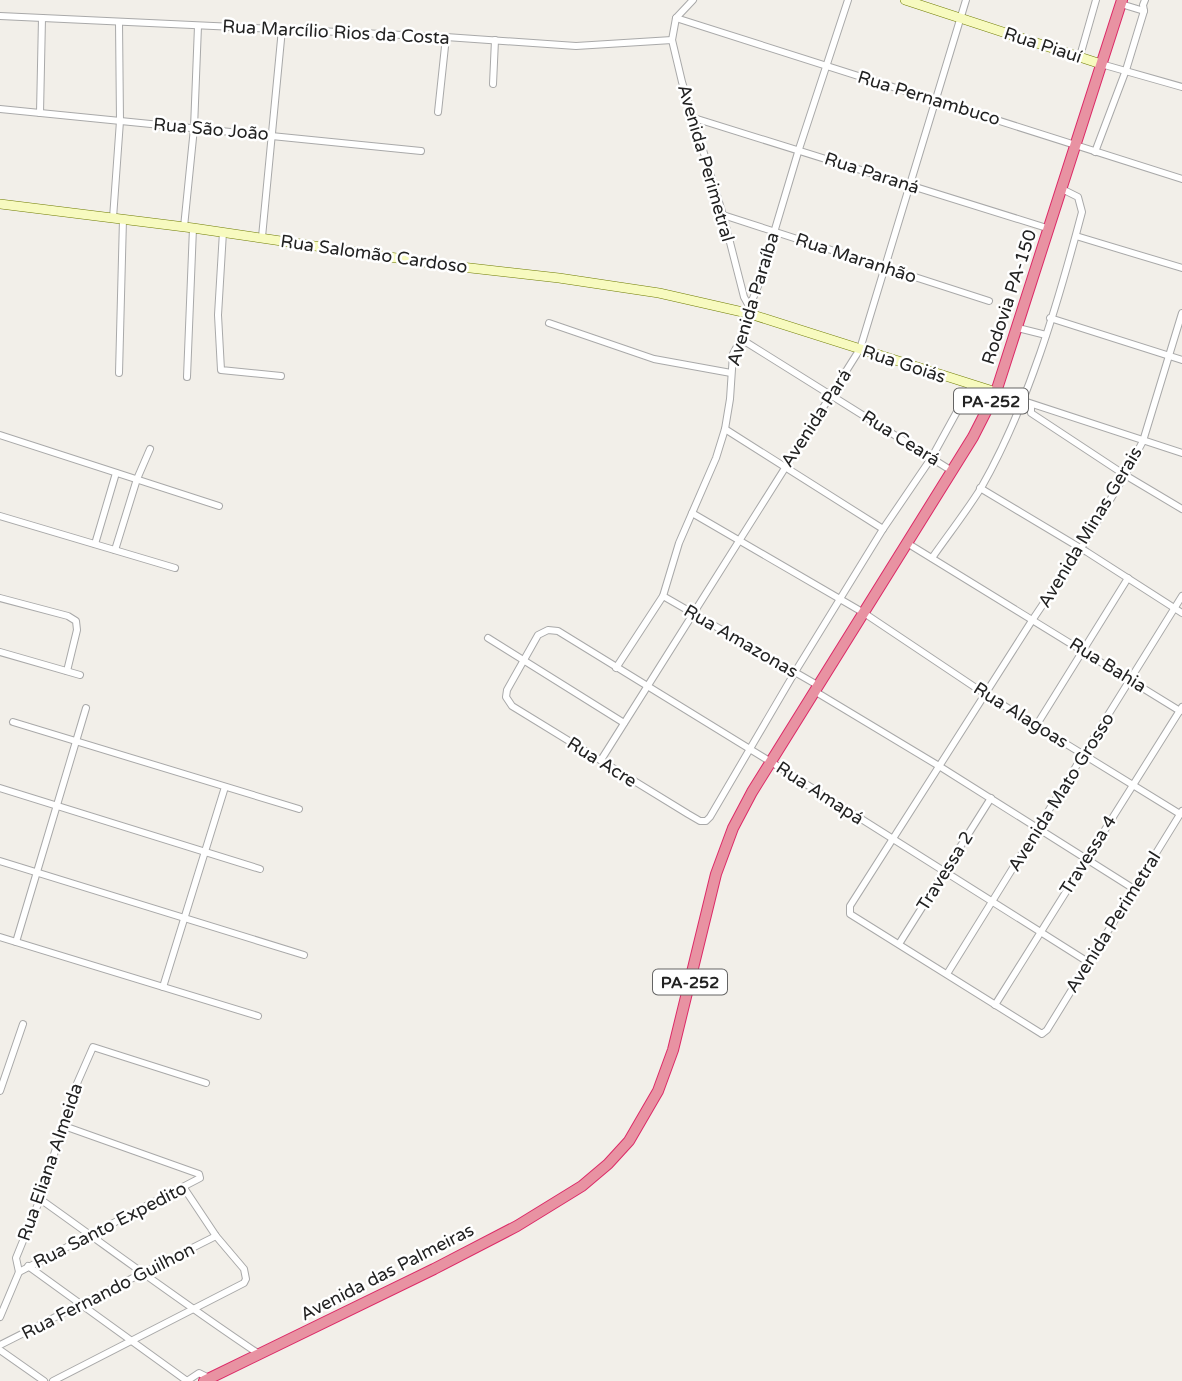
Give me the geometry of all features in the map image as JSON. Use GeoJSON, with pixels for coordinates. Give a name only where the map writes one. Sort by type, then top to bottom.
{"type":"FeatureCollection","features":[{"type":"Feature","properties":{"kind":"highway","name":"Rodovia PA-150"},"geometry":{"type":"LineString","coordinates":[[771,762],[973,437],[996,392],[1121,2]]}},
{"type":"Feature","properties":{"kind":"highway","name":"Avenida das Palmeiras"},"geometry":{"type":"LineString","coordinates":[[206,1380],[435,1269],[517,1226],[582,1186],[608,1164],[629,1140],[658,1091],[673,1050],[723,850],[752,792],[771,762]]}},
{"type":"Feature","properties":{"kind":"street"},"geometry":{"type":"LineString","coordinates":[[676,18],[693,0]]}},
{"type":"Feature","properties":{"kind":"street","name":"Avenida Paraíba"},"geometry":{"type":"LineString","coordinates":[[616,668],[663,596],[679,543],[716,458],[725,429],[734,349],[741,340],[748,310],[758,286],[848,0]]}},
{"type":"Feature","properties":{"kind":"street","name":"Rua Piauí"},"geometry":{"type":"LineString","coordinates":[[905,0],[1101,64],[1182,87]]}},
{"type":"Feature","properties":{"kind":"street","name":"Avenida Pará"},"geometry":{"type":"LineString","coordinates":[[601,761],[860,349],[966,0]]}},
{"type":"Feature","properties":{"kind":"street"},"geometry":{"type":"LineString","coordinates":[[1080,57],[1096,0]]}},
{"type":"Feature","properties":{"kind":"street"},"geometry":{"type":"LineString","coordinates":[[1095,152],[1126,69],[1145,0]]}},
{"type":"Feature","properties":{"kind":"street"},"geometry":{"type":"LineString","coordinates":[[1121,2],[1144,11]]}},
{"type":"Feature","properties":{"kind":"street","name":"Rua Marcílio Rios da Costa"},"geometry":{"type":"LineString","coordinates":[[0,16],[446,37],[576,46],[672,40]]}},
{"type":"Feature","properties":{"kind":"street"},"geometry":{"type":"LineString","coordinates":[[40,113],[42,18]]}},
{"type":"Feature","properties":{"kind":"street","name":"Avenida Perimetral"},"geometry":{"type":"LineString","coordinates":[[676,18],[672,40],[682,82],[723,215],[748,310]]}},
{"type":"Feature","properties":{"kind":"street","name":"Rua Pernambuco"},"geometry":{"type":"LineString","coordinates":[[676,18],[1182,178]]}},
{"type":"Feature","properties":{"kind":"street"},"geometry":{"type":"LineString","coordinates":[[119,22],[119,373]]}},
{"type":"Feature","properties":{"kind":"street"},"geometry":{"type":"LineString","coordinates":[[187,377],[189,227],[198,26]]}},
{"type":"Feature","properties":{"kind":"street"},"geometry":{"type":"LineString","coordinates":[[262,237],[282,29]]}},
{"type":"Feature","properties":{"kind":"street"},"geometry":{"type":"LineString","coordinates":[[438,112],[446,37]]}},
{"type":"Feature","properties":{"kind":"street"},"geometry":{"type":"LineString","coordinates":[[493,84],[495,40]]}},
{"type":"Feature","properties":{"kind":"street","name":"Rua São João"},"geometry":{"type":"LineString","coordinates":[[0,109],[421,151]]}},
{"type":"Feature","properties":{"kind":"street","name":"Rua Paraná"},"geometry":{"type":"LineString","coordinates":[[694,118],[1050,229]]}},
{"type":"Feature","properties":{"kind":"street"},"geometry":{"type":"LineString","coordinates":[[932,558],[980,488],[1022,401],[1082,212],[1081,202],[1075,194],[1062,188]]}},
{"type":"Feature","properties":{"kind":"street","name":"Rua Salomão Cardoso"},"geometry":{"type":"LineString","coordinates":[[0,204],[189,227],[444,265],[622,287],[748,310]]}},
{"type":"Feature","properties":{"kind":"street","name":"Rua Maranhão"},"geometry":{"type":"LineString","coordinates":[[723,215],[989,301]]}},
{"type":"Feature","properties":{"kind":"street"},"geometry":{"type":"LineString","coordinates":[[223,232],[218,315],[221,370],[281,376]]}},
{"type":"Feature","properties":{"kind":"street"},"geometry":{"type":"LineString","coordinates":[[1076,236],[1182,268]]}},
{"type":"Feature","properties":{"kind":"street","name":"Rua Goiás"},"geometry":{"type":"LineString","coordinates":[[748,310],[971,386],[1182,453]]}},
{"type":"Feature","properties":{"kind":"street","name":"Avenida Minas Gerais"},"geometry":{"type":"LineString","coordinates":[[1033,619],[1080,549],[1143,441],[1182,313]]}},
{"type":"Feature","properties":{"kind":"street"},"geometry":{"type":"LineString","coordinates":[[1050,318],[1182,360]]}},
{"type":"Feature","properties":{"kind":"street"},"geometry":{"type":"LineString","coordinates":[[550,323],[654,359],[731,373]]}},
{"type":"Feature","properties":{"kind":"street"},"geometry":{"type":"LineString","coordinates":[[1018,328],[1045,335]]}},
{"type":"Feature","properties":{"kind":"street","name":"Rua Ceará"},"geometry":{"type":"LineString","coordinates":[[741,340],[952,471]]}},
{"type":"Feature","properties":{"kind":"street"},"geometry":{"type":"LineString","coordinates":[[751,750],[795,672],[883,529],[932,457],[971,386]]}},
{"type":"Feature","properties":{"kind":"street"},"geometry":{"type":"LineString","coordinates":[[1031,404],[1031,413],[1182,509]]}},
{"type":"Feature","properties":{"kind":"street"},"geometry":{"type":"LineString","coordinates":[[725,429],[883,529]]}},
{"type":"Feature","properties":{"kind":"street"},"geometry":{"type":"LineString","coordinates":[[0,435],[219,506]]}},
{"type":"Feature","properties":{"kind":"street"},"geometry":{"type":"LineString","coordinates":[[116,550],[137,479],[150,449]]}},
{"type":"Feature","properties":{"kind":"street"},"geometry":{"type":"LineString","coordinates":[[95,544],[116,473]]}},
{"type":"Feature","properties":{"kind":"street"},"geometry":{"type":"LineString","coordinates":[[980,488],[1182,613]]}},
{"type":"Feature","properties":{"kind":"street"},"geometry":{"type":"LineString","coordinates":[[692,513],[841,600]]}},
{"type":"Feature","properties":{"kind":"street"},"geometry":{"type":"LineString","coordinates":[[0,516],[175,568]]}},
{"type":"Feature","properties":{"kind":"street","name":"Rua Bahia"},"geometry":{"type":"LineString","coordinates":[[907,543],[1181,710]]}},
{"type":"Feature","properties":{"kind":"street"},"geometry":{"type":"LineString","coordinates":[[1037,726],[1128,578]]}},
{"type":"Feature","properties":{"kind":"street","name":"Rua Amazonas"},"geometry":{"type":"LineString","coordinates":[[663,596],[795,672],[939,766]]}},
{"type":"Feature","properties":{"kind":"street","name":"Avenida Mato Grosso"},"geometry":{"type":"LineString","coordinates":[[947,974],[1182,596]]}},
{"type":"Feature","properties":{"kind":"street"},"geometry":{"type":"LineString","coordinates":[[0,598],[68,616],[76,621],[77,630],[67,671]]}},
{"type":"Feature","properties":{"kind":"street","name":"Rua Alagoas"},"geometry":{"type":"LineString","coordinates":[[841,600],[864,612],[985,694],[1181,813]]}},
{"type":"Feature","properties":{"kind":"street"},"geometry":{"type":"LineString","coordinates":[[995,1005],[853,917],[849,910],[1033,619]]}},
{"type":"Feature","properties":{"kind":"street","name":"Rua Amapá"},"geometry":{"type":"LineString","coordinates":[[523,660],[538,635],[548,630],[558,631],[1088,962]]}},
{"type":"Feature","properties":{"kind":"street"},"geometry":{"type":"LineString","coordinates":[[488,638],[624,723]]}},
{"type":"Feature","properties":{"kind":"street"},"geometry":{"type":"LineString","coordinates":[[0,652],[80,675]]}},
{"type":"Feature","properties":{"kind":"street","name":"Rua Acre"},"geometry":{"type":"LineString","coordinates":[[523,660],[506,694],[507,701],[512,706],[700,821],[706,821],[751,750]]}},
{"type":"Feature","properties":{"kind":"street"},"geometry":{"type":"LineString","coordinates":[[16,942],[86,708]]}},
{"type":"Feature","properties":{"kind":"street","name":"Travessa 4"},"geometry":{"type":"LineString","coordinates":[[995,1005],[1181,710]]}},
{"type":"Feature","properties":{"kind":"street"},"geometry":{"type":"LineString","coordinates":[[13,722],[299,809]]}},
{"type":"Feature","properties":{"kind":"street"},"geometry":{"type":"LineString","coordinates":[[939,766],[1134,889]]}},
{"type":"Feature","properties":{"kind":"street"},"geometry":{"type":"LineString","coordinates":[[163,987],[225,787]]}},
{"type":"Feature","properties":{"kind":"street"},"geometry":{"type":"LineString","coordinates":[[0,788],[260,869]]}},
{"type":"Feature","properties":{"kind":"street","name":"Travessa 2"},"geometry":{"type":"LineString","coordinates":[[899,944],[991,798]]}},
{"type":"Feature","properties":{"kind":"street","name":"Avenida Perimetral"},"geometry":{"type":"LineString","coordinates":[[995,1005],[1039,1033],[1045,1033],[1181,813]]}},
{"type":"Feature","properties":{"kind":"street"},"geometry":{"type":"LineString","coordinates":[[0,861],[304,955]]}},
{"type":"Feature","properties":{"kind":"street"},"geometry":{"type":"LineString","coordinates":[[0,937],[258,1016]]}},
{"type":"Feature","properties":{"kind":"street"},"geometry":{"type":"LineString","coordinates":[[0,1091],[23,1024]]}},
{"type":"Feature","properties":{"kind":"street","name":"Rua Eliana Almeida"},"geometry":{"type":"LineString","coordinates":[[0,1317],[19,1272],[16,1258],[40,1199],[75,1088],[93,1047],[206,1083]]}},
{"type":"Feature","properties":{"kind":"street","name":"Rua Santo Expedito"},"geometry":{"type":"LineString","coordinates":[[19,1272],[184,1188],[201,1176],[64,1126]]}},
{"type":"Feature","properties":{"kind":"street"},"geometry":{"type":"LineString","coordinates":[[53,1381],[241,1286],[246,1279],[244,1269],[216,1236],[184,1188]]}},
{"type":"Feature","properties":{"kind":"street"},"geometry":{"type":"LineString","coordinates":[[40,1199],[144,1272],[192,1310],[260,1355]]}},
{"type":"Feature","properties":{"kind":"street","name":"Rua Fernando Guilhon"},"geometry":{"type":"LineString","coordinates":[[0,1347],[216,1236]]}},
{"type":"Feature","properties":{"kind":"street"},"geometry":{"type":"LineString","coordinates":[[28,1266],[187,1381],[199,1373],[206,1380]]}},
{"type":"Feature","properties":{"kind":"street"},"geometry":{"type":"LineString","coordinates":[[0,1347],[44,1381]]}}]}
